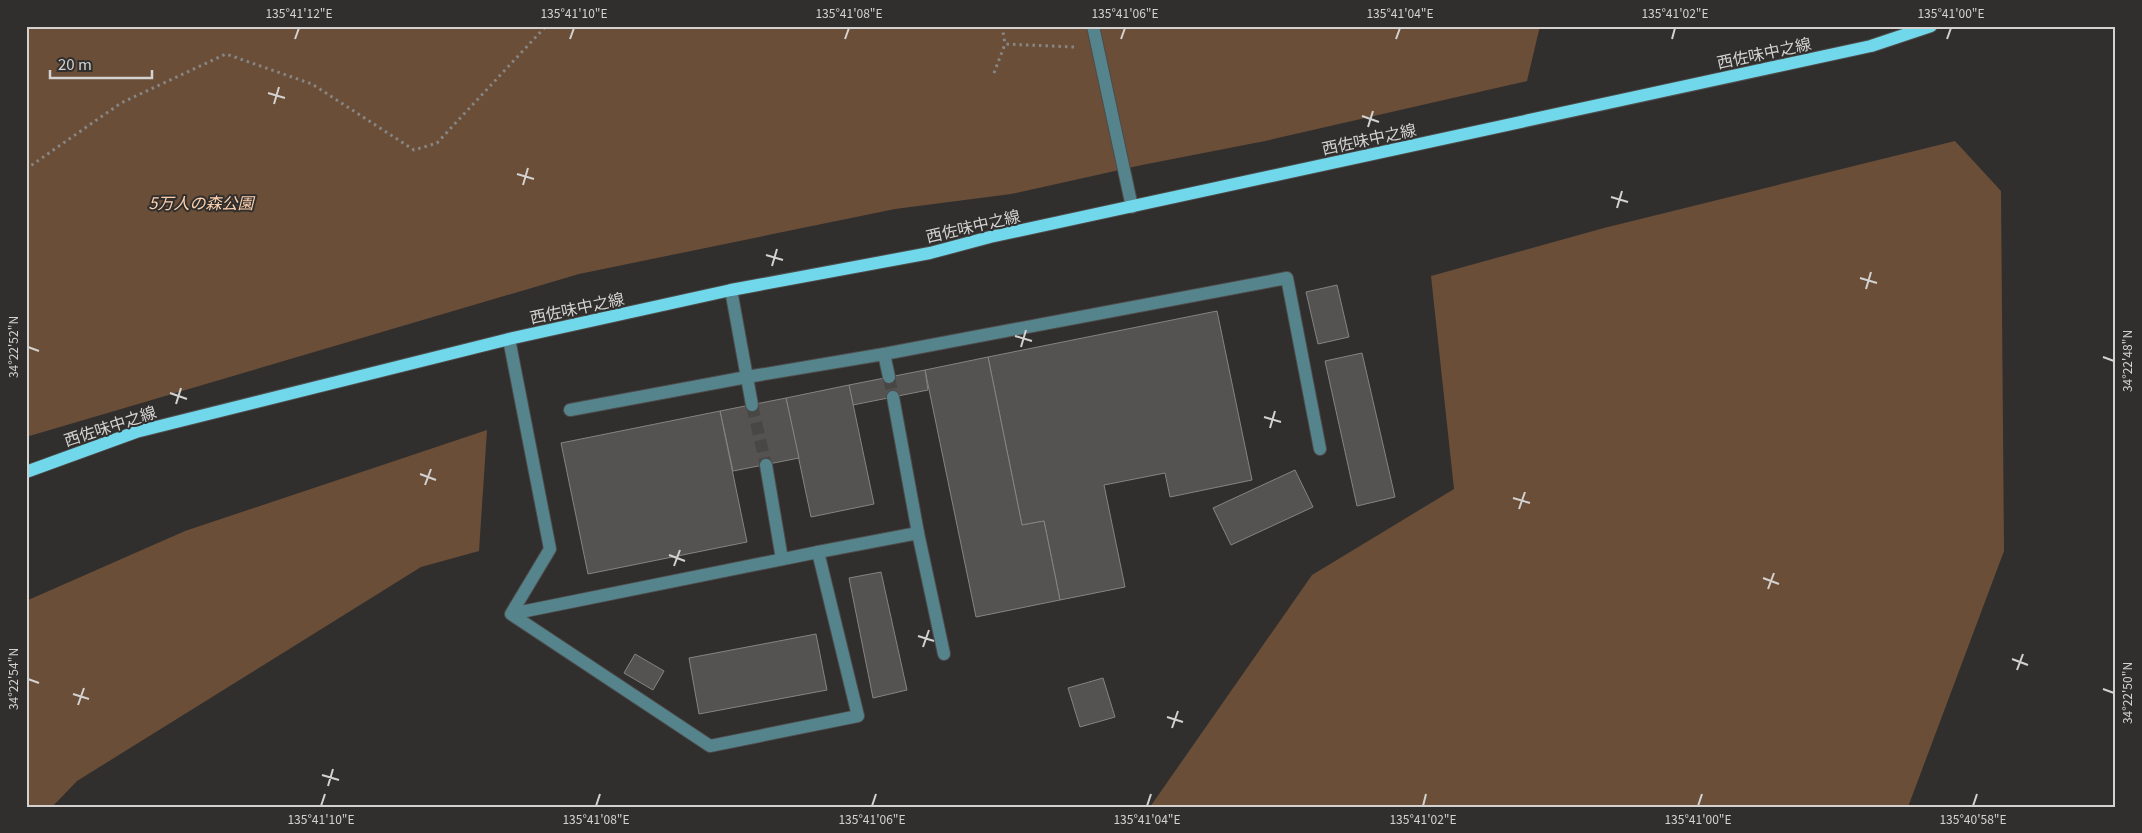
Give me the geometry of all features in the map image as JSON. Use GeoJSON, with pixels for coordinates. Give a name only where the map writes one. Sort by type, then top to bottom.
{"type":"FeatureCollection","features":[{"type":"Feature","properties":{"kind":"main road","name":"西佐味中之線"},"geometry":{"type":"LineString","coordinates":[[26,472],[136,432],[509,339],[731,290],[930,253],[990,237],[1871,46],[1931,26]]}},
{"type":"Feature","properties":{"kind":"lane"},"geometry":{"type":"LineString","coordinates":[[1094,26],[1132,207]]}},
{"type":"Feature","properties":{"kind":"lane"},"geometry":{"type":"LineString","coordinates":[[570,410],[884,354],[1287,278],[1320,449]]}},
{"type":"Feature","properties":{"kind":"lane"},"geometry":{"type":"LineString","coordinates":[[731,290],[752,405]]}},
{"type":"Feature","properties":{"kind":"lane"},"geometry":{"type":"LineString","coordinates":[[509,339],[550,550],[511,614]]}},
{"type":"Feature","properties":{"kind":"lane"},"geometry":{"type":"LineString","coordinates":[[884,354],[889,377]]}},
{"type":"Feature","properties":{"kind":"lane"},"geometry":{"type":"LineString","coordinates":[[893,397],[918,533],[944,654]]}},
{"type":"Feature","properties":{"kind":"lane"},"geometry":{"type":"LineString","coordinates":[[766,465],[782,559]]}},
{"type":"Feature","properties":{"kind":"lane"},"geometry":{"type":"LineString","coordinates":[[511,614],[918,533]]}},
{"type":"Feature","properties":{"kind":"lane"},"geometry":{"type":"LineString","coordinates":[[511,614],[710,746],[858,716],[818,552]]}},
{"type":"Feature","properties":{"kind":"path"},"geometry":{"type":"LineString","coordinates":[[26,169],[121,103],[226,54],[312,84],[414,150],[437,143],[546,26]]}},
{"type":"Feature","properties":{"kind":"path"},"geometry":{"type":"LineString","coordinates":[[994,73],[1005,44],[1002,26]]}},
{"type":"Feature","properties":{"kind":"path"},"geometry":{"type":"LineString","coordinates":[[1005,44],[1076,48],[1072,40]]}},
{"type":"Feature","properties":{"kind":"green space","name":"5万人の森公園"},"geometry":{"type":"Polygon","coordinates":[[[26,26],[1540,26],[1527,81],[1265,141],[1142,165],[1011,194],[895,209],[579,274],[26,437],[26,26]]]}},
{"type":"Feature","properties":{"kind":"green space"},"geometry":{"type":"Polygon","coordinates":[[[1955,141],[2001,191],[2004,551],[1908,807],[1150,807],[1312,575],[1454,489],[1431,276],[1604,228],[1955,141]]]}},
{"type":"Feature","properties":{"kind":"green space"},"geometry":{"type":"Polygon","coordinates":[[[487,430],[479,551],[421,567],[77,781],[52,807],[26,807],[26,601],[185,531],[487,430]]]}},
{"type":"Feature","properties":{"kind":"building"},"geometry":{"type":"Polygon","coordinates":[[[1337,285],[1349,337],[1318,344],[1306,292],[1337,285]]]}},
{"type":"Feature","properties":{"kind":"building"},"geometry":{"type":"Polygon","coordinates":[[[1217,311],[1252,480],[1170,497],[1165,473],[1104,485],[1125,587],[1060,600],[1044,521],[1022,525],[988,357],[1217,311]]]}},
{"type":"Feature","properties":{"kind":"building"},"geometry":{"type":"Polygon","coordinates":[[[1362,353],[1395,497],[1357,506],[1325,361],[1362,353]]]}},
{"type":"Feature","properties":{"kind":"building"},"geometry":{"type":"Polygon","coordinates":[[[988,357],[1022,525],[1044,521],[1060,600],[976,617],[925,370],[988,357]]]}},
{"type":"Feature","properties":{"kind":"building"},"geometry":{"type":"Polygon","coordinates":[[[925,370],[928,390],[853,405],[849,385],[925,370]]]}},
{"type":"Feature","properties":{"kind":"building"},"geometry":{"type":"Polygon","coordinates":[[[849,385],[874,504],[811,517],[786,398],[849,385]]]}},
{"type":"Feature","properties":{"kind":"building"},"geometry":{"type":"Polygon","coordinates":[[[786,398],[799,458],[733,471],[720,411],[786,398]]]}},
{"type":"Feature","properties":{"kind":"building"},"geometry":{"type":"Polygon","coordinates":[[[720,411],[747,542],[588,574],[561,443],[720,411]]]}},
{"type":"Feature","properties":{"kind":"building"},"geometry":{"type":"Polygon","coordinates":[[[1295,470],[1313,507],[1231,545],[1213,508],[1295,470]]]}},
{"type":"Feature","properties":{"kind":"building"},"geometry":{"type":"Polygon","coordinates":[[[881,572],[907,690],[873,698],[849,578],[881,572]]]}},
{"type":"Feature","properties":{"kind":"building"},"geometry":{"type":"Polygon","coordinates":[[[816,634],[827,690],[699,714],[689,658],[816,634]]]}},
{"type":"Feature","properties":{"kind":"building"},"geometry":{"type":"Polygon","coordinates":[[[635,654],[664,671],[653,690],[624,673],[635,654]]]}},
{"type":"Feature","properties":{"kind":"building"},"geometry":{"type":"Polygon","coordinates":[[[1103,678],[1115,717],[1080,727],[1068,688],[1103,678]]]}},
{"type":"Feature","properties":{"kind":"tunnel"},"geometry":{"type":"LineString","coordinates":[[889,377],[893,397]]}},
{"type":"Feature","properties":{"kind":"tunnel"},"geometry":{"type":"LineString","coordinates":[[752,405],[766,465]]}}]}
